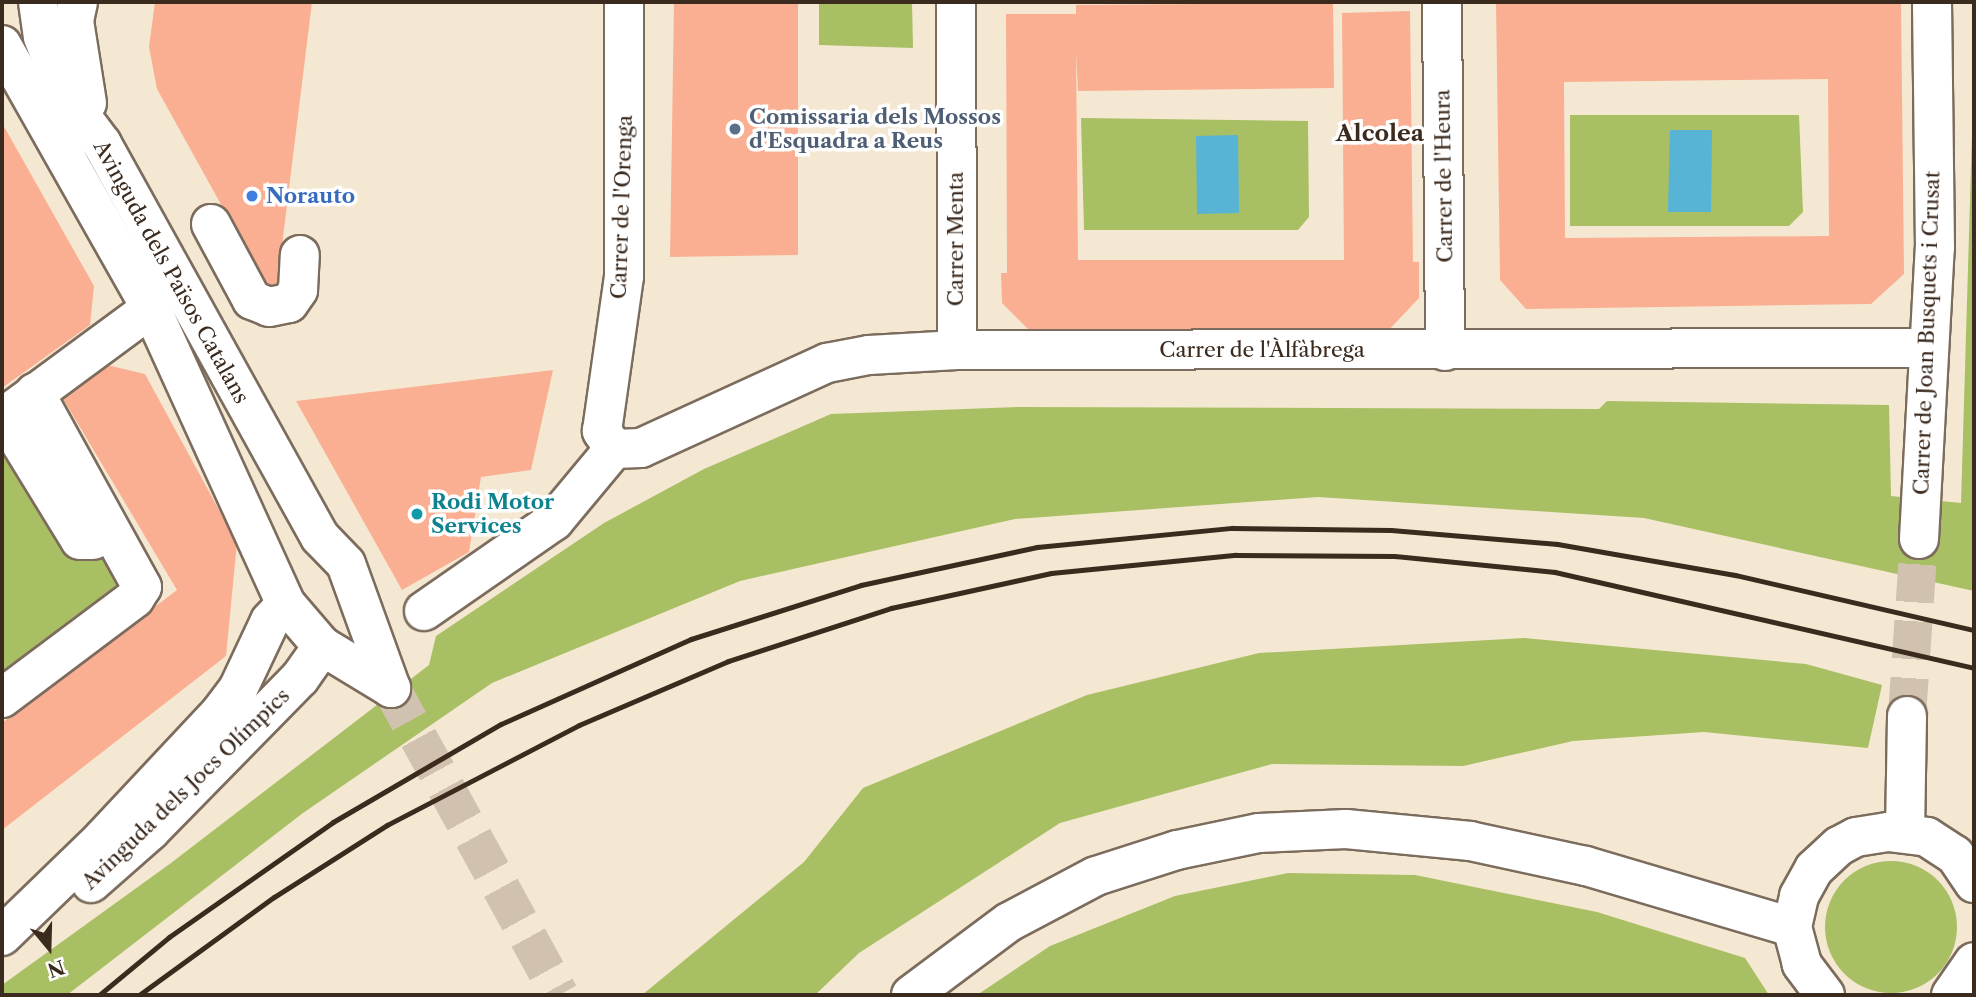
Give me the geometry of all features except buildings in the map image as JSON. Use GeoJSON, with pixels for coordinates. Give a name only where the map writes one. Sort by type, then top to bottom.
{"type":"FeatureCollection","features":[{"type":"Feature","properties":{"kind":"street","name":"Avinguda dels Països Catalans"},"geometry":{"type":"LineString","coordinates":[[2,45],[151,308],[279,591],[327,649],[391,688],[366,624],[354,578],[334,548],[320,537],[102,144],[66,96],[43,37],[38,2]]}},
{"type":"Feature","properties":{"kind":"street"},"geometry":{"type":"LineString","coordinates":[[78,2],[74,21],[82,88],[102,144]]}},
{"type":"Feature","properties":{"kind":"street","name":"Carrer de l'Orenga"},"geometry":{"type":"LineString","coordinates":[[614,449],[602,431],[624,276],[624,2]]}},
{"type":"Feature","properties":{"kind":"street","name":"Carrer Menta"},"geometry":{"type":"LineString","coordinates":[[956,2],[957,350]]}},
{"type":"Feature","properties":{"kind":"street","name":"Carrer de l'Heura"},"geometry":{"type":"LineString","coordinates":[[1442,2],[1445,351]]}},
{"type":"Feature","properties":{"kind":"street","name":"Carrer de Joan Busquets i Crusat"},"geometry":{"type":"LineString","coordinates":[[1919,539],[1935,248],[1932,2]]}},
{"type":"Feature","properties":{"kind":"street"},"geometry":{"type":"LineString","coordinates":[[211,224],[252,300],[269,307],[289,303],[298,290],[300,255]]}},
{"type":"Feature","properties":{"kind":"street"},"geometry":{"type":"LineString","coordinates":[[93,540],[80,540],[3,417],[151,308]]}},
{"type":"Feature","properties":{"kind":"street","name":"Carrer de l'Àlfàbrega"},"geometry":{"type":"LineString","coordinates":[[614,449],[641,448],[827,363],[869,355],[957,350],[1929,348]]}},
{"type":"Feature","properties":{"kind":"street"},"geometry":{"type":"LineString","coordinates":[[2,698],[135,598],[142,587],[35,393]]}},
{"type":"Feature","properties":{"kind":"street"},"geometry":{"type":"LineString","coordinates":[[424,611],[554,522],[614,449]]}},
{"type":"Feature","properties":{"kind":"street"},"geometry":{"type":"LineString","coordinates":[[279,591],[281,554],[305,538],[320,537]]}},
{"type":"Feature","properties":{"kind":"street","name":"Avinguda dels Jocs Olímpics"},"geometry":{"type":"LineString","coordinates":[[2,936],[102,839],[220,713],[243,680],[271,621],[279,591]]}},
{"type":"Feature","properties":{"kind":"street"},"geometry":{"type":"LineString","coordinates":[[327,649],[351,640],[366,624]]}},
{"type":"Feature","properties":{"kind":"street","name":"Avinguda dels Jocs Olímpics"},"geometry":{"type":"LineString","coordinates":[[2,941],[71,902],[150,831],[327,649]]}},
{"type":"Feature","properties":{"kind":"street"},"geometry":{"type":"LineString","coordinates":[[1905,832],[1907,716]]}},
{"type":"Feature","properties":{"kind":"street"},"geometry":{"type":"LineString","coordinates":[[911,995],[1009,922],[1096,876],[1177,850],[1259,833],[1346,829],[1470,841],[1586,866],[1792,927]]}},
{"type":"Feature","properties":{"kind":"street"},"geometry":{"type":"LineString","coordinates":[[1825,995],[1802,964],[1792,927],[1799,896],[1814,869],[1839,846],[1856,837],[1905,832],[1927,837],[1955,855],[1974,883]]}},
{"type":"Feature","properties":{"kind":"street"},"geometry":{"type":"LineString","coordinates":[[1951,995],[1974,962]]}},
{"type":"Feature","properties":{"kind":"green space"},"geometry":{"type":"Polygon","coordinates":[[[819,2],[912,2],[913,48],[819,45],[819,2]]]}},
{"type":"Feature","properties":{"kind":"green space"},"geometry":{"type":"Polygon","coordinates":[[[1974,66],[1974,591],[1644,518],[1318,497],[1015,519],[740,581],[492,683],[303,813],[67,995],[2,995],[2,985],[171,863],[429,665],[436,636],[604,523],[704,469],[831,414],[1019,407],[1599,409],[1607,401],[1889,405],[1891,496],[1961,503],[1974,66]]]}},
{"type":"Feature","properties":{"kind":"green space"},"geometry":{"type":"Polygon","coordinates":[[[1570,115],[1799,115],[1803,212],[1789,226],[1570,226],[1570,115]]]}},
{"type":"Feature","properties":{"kind":"green space"},"geometry":{"type":"Polygon","coordinates":[[[1081,118],[1308,121],[1309,217],[1298,230],[1084,230],[1081,118]]]}},
{"type":"Feature","properties":{"kind":"green space"},"geometry":{"type":"Polygon","coordinates":[[[2,447],[129,586],[2,677],[2,447]]]}},
{"type":"Feature","properties":{"kind":"green space"},"geometry":{"type":"Polygon","coordinates":[[[1524,638],[1806,664],[1882,685],[1868,748],[1704,732],[1573,741],[1463,766],[1272,764],[1060,823],[859,953],[815,995],[642,995],[804,862],[863,788],[1087,695],[1259,653],[1524,638]]]}},
{"type":"Feature","properties":{"kind":"green space"},"geometry":{"type":"Polygon","coordinates":[[[1891,861],[1916,866],[1938,880],[1952,902],[1957,927],[1952,952],[1938,974],[1916,988],[1891,993],[1866,988],[1844,974],[1830,952],[1825,927],[1830,902],[1844,880],[1866,866],[1891,861]]]}},
{"type":"Feature","properties":{"kind":"green space"},"geometry":{"type":"Polygon","coordinates":[[[1288,873],[1415,875],[1597,912],[1745,958],[1769,995],[977,995],[1050,946],[1175,896],[1288,873]]]}},
{"type":"Feature","properties":{"kind":"water"},"geometry":{"type":"Polygon","coordinates":[[[1670,130],[1712,130],[1711,212],[1668,212],[1670,130]]]}},
{"type":"Feature","properties":{"kind":"water"},"geometry":{"type":"Polygon","coordinates":[[[1238,135],[1239,213],[1197,214],[1196,136],[1238,135]]]}},
{"type":"Feature","properties":{"kind":"tunnel"},"geometry":{"type":"LineString","coordinates":[[1907,716],[1919,539]]}},
{"type":"Feature","properties":{"kind":"tunnel"},"geometry":{"type":"LineString","coordinates":[[391,688],[560,995]]}},
{"type":"Feature","properties":{"kind":"railway"},"geometry":{"type":"LineString","coordinates":[[99,995],[169,937],[333,822],[501,724],[691,639],[861,585],[1037,547],[1232,528],[1391,530],[1557,544],[1735,575],[1974,630]]}},
{"type":"Feature","properties":{"kind":"railway"},"geometry":{"type":"LineString","coordinates":[[139,995],[274,897],[387,825],[579,725],[728,661],[891,608],[1051,573],[1236,555],[1394,556],[1555,572],[1974,668]]}},
{"type":"Feature","properties":{"kind":"place","name":"Comissaria dels Mossos d'Esquadra a Reus"},"geometry":{"type":"Point","coordinates":[735,129]}},
{"type":"Feature","properties":{"kind":"place","name":"Norauto"},"geometry":{"type":"Point","coordinates":[252,196]}},
{"type":"Feature","properties":{"kind":"place","name":"Rodi Motor Services"},"geometry":{"type":"Point","coordinates":[417,514]}},
{"type":"Feature","properties":{"kind":"district","name":"Alcolea"},"geometry":{"type":"Point","coordinates":[1380,133]}}]}
